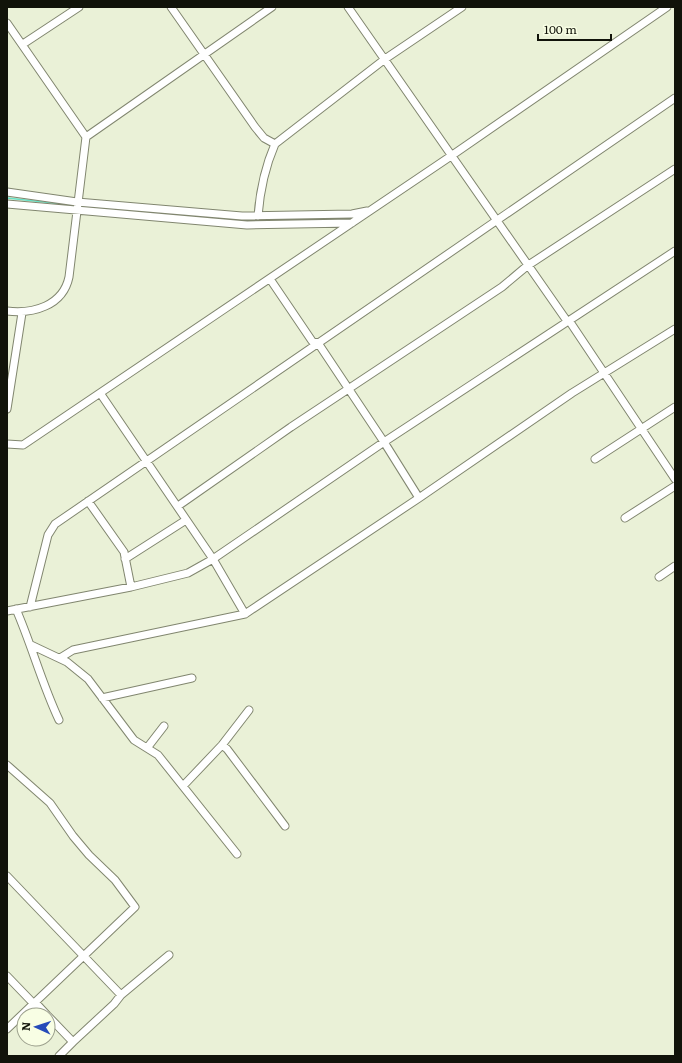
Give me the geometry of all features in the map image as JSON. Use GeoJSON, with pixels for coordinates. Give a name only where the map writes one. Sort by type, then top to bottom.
{"type":"FeatureCollection","features":[{"type":"Feature","properties":{"kind":"street"},"geometry":{"type":"LineString","coordinates":[[23,44],[79,7]]}},
{"type":"Feature","properties":{"kind":"street"},"geometry":{"type":"LineString","coordinates":[[171,7],[254,127],[264,138],[275,144]]}},
{"type":"Feature","properties":{"kind":"street"},"geometry":{"type":"LineString","coordinates":[[86,137],[204,56],[272,7]]}},
{"type":"Feature","properties":{"kind":"street"},"geometry":{"type":"LineString","coordinates":[[348,7],[527,266],[567,321],[570,322],[603,374],[675,479]]}},
{"type":"Feature","properties":{"kind":"street"},"geometry":{"type":"LineString","coordinates":[[258,216],[261,188],[266,165],[275,144],[385,59],[462,7]]}},
{"type":"Feature","properties":{"kind":"street"},"geometry":{"type":"LineString","coordinates":[[7,444],[23,445],[371,211],[667,7]]}},
{"type":"Feature","properties":{"kind":"street"},"geometry":{"type":"LineString","coordinates":[[7,23],[86,137],[76,206],[69,276],[65,287],[47,306],[22,313],[7,311]]}},
{"type":"Feature","properties":{"kind":"street"},"geometry":{"type":"LineString","coordinates":[[30,607],[51,528],[146,461],[675,98]]}},
{"type":"Feature","properties":{"kind":"street"},"geometry":{"type":"LineString","coordinates":[[178,506],[348,388],[502,287],[527,266],[675,169]]}},
{"type":"Feature","properties":{"kind":"street"},"geometry":{"type":"LineString","coordinates":[[7,192],[76,206],[247,225],[352,223]]}},
{"type":"Feature","properties":{"kind":"street"},"geometry":{"type":"LineString","coordinates":[[7,204],[167,210],[258,216],[352,214],[371,211]]}},
{"type":"Feature","properties":{"kind":"street"},"geometry":{"type":"LineString","coordinates":[[7,611],[131,587],[188,573],[213,559],[384,442],[675,251]]}},
{"type":"Feature","properties":{"kind":"street"},"geometry":{"type":"LineString","coordinates":[[270,278],[312,341],[318,343],[384,442],[419,498]]}},
{"type":"Feature","properties":{"kind":"street"},"geometry":{"type":"LineString","coordinates":[[7,409],[22,313]]}},
{"type":"Feature","properties":{"kind":"street"},"geometry":{"type":"LineString","coordinates":[[60,658],[73,650],[245,614],[419,498],[572,393],[675,329]]}},
{"type":"Feature","properties":{"kind":"street"},"geometry":{"type":"LineString","coordinates":[[100,393],[213,559],[245,614]]}},
{"type":"Feature","properties":{"kind":"street"},"geometry":{"type":"LineString","coordinates":[[595,459],[675,407]]}},
{"type":"Feature","properties":{"kind":"street"},"geometry":{"type":"LineString","coordinates":[[626,518],[675,486]]}},
{"type":"Feature","properties":{"kind":"street"},"geometry":{"type":"LineString","coordinates":[[88,501],[115,539],[125,558],[131,587]]}},
{"type":"Feature","properties":{"kind":"street"},"geometry":{"type":"LineString","coordinates":[[125,558],[186,520]]}},
{"type":"Feature","properties":{"kind":"street"},"geometry":{"type":"LineString","coordinates":[[659,576],[675,566]]}},
{"type":"Feature","properties":{"kind":"street"},"geometry":{"type":"LineString","coordinates":[[16,609],[31,645],[48,697],[60,720]]}},
{"type":"Feature","properties":{"kind":"street"},"geometry":{"type":"LineString","coordinates":[[31,645],[60,658],[88,679],[134,740],[158,755],[237,854]]}},
{"type":"Feature","properties":{"kind":"street"},"geometry":{"type":"LineString","coordinates":[[102,698],[192,678]]}},
{"type":"Feature","properties":{"kind":"street"},"geometry":{"type":"LineString","coordinates":[[184,786],[222,745],[249,710]]}},
{"type":"Feature","properties":{"kind":"street"},"geometry":{"type":"LineString","coordinates":[[147,748],[164,726]]}},
{"type":"Feature","properties":{"kind":"street"},"geometry":{"type":"LineString","coordinates":[[222,745],[227,749],[285,826]]}},
{"type":"Feature","properties":{"kind":"street"},"geometry":{"type":"LineString","coordinates":[[7,765],[50,803],[73,836],[89,855],[115,880],[134,906],[7,1029]]}},
{"type":"Feature","properties":{"kind":"street"},"geometry":{"type":"LineString","coordinates":[[7,876],[121,995]]}},
{"type":"Feature","properties":{"kind":"street"},"geometry":{"type":"LineString","coordinates":[[59,1056],[114,1004],[121,995],[169,955]]}},
{"type":"Feature","properties":{"kind":"street"},"geometry":{"type":"LineString","coordinates":[[7,976],[39,1007]]}},
{"type":"Feature","properties":{"kind":"street"},"geometry":{"type":"LineString","coordinates":[[56,1024],[73,1042]]}},
{"type":"Feature","properties":{"kind":"waterway"},"geometry":{"type":"LineString","coordinates":[[7,198],[71,205]]}},
{"type":"Feature","properties":{"kind":"waterway"},"geometry":{"type":"LineString","coordinates":[[86,206],[148,212]]}},
{"type":"Feature","properties":{"kind":"waterway"},"geometry":{"type":"LineString","coordinates":[[318,220],[342,218]]}},
{"type":"Feature","properties":{"kind":"waterway"},"geometry":{"type":"LineString","coordinates":[[266,219],[294,221]]}}]}
